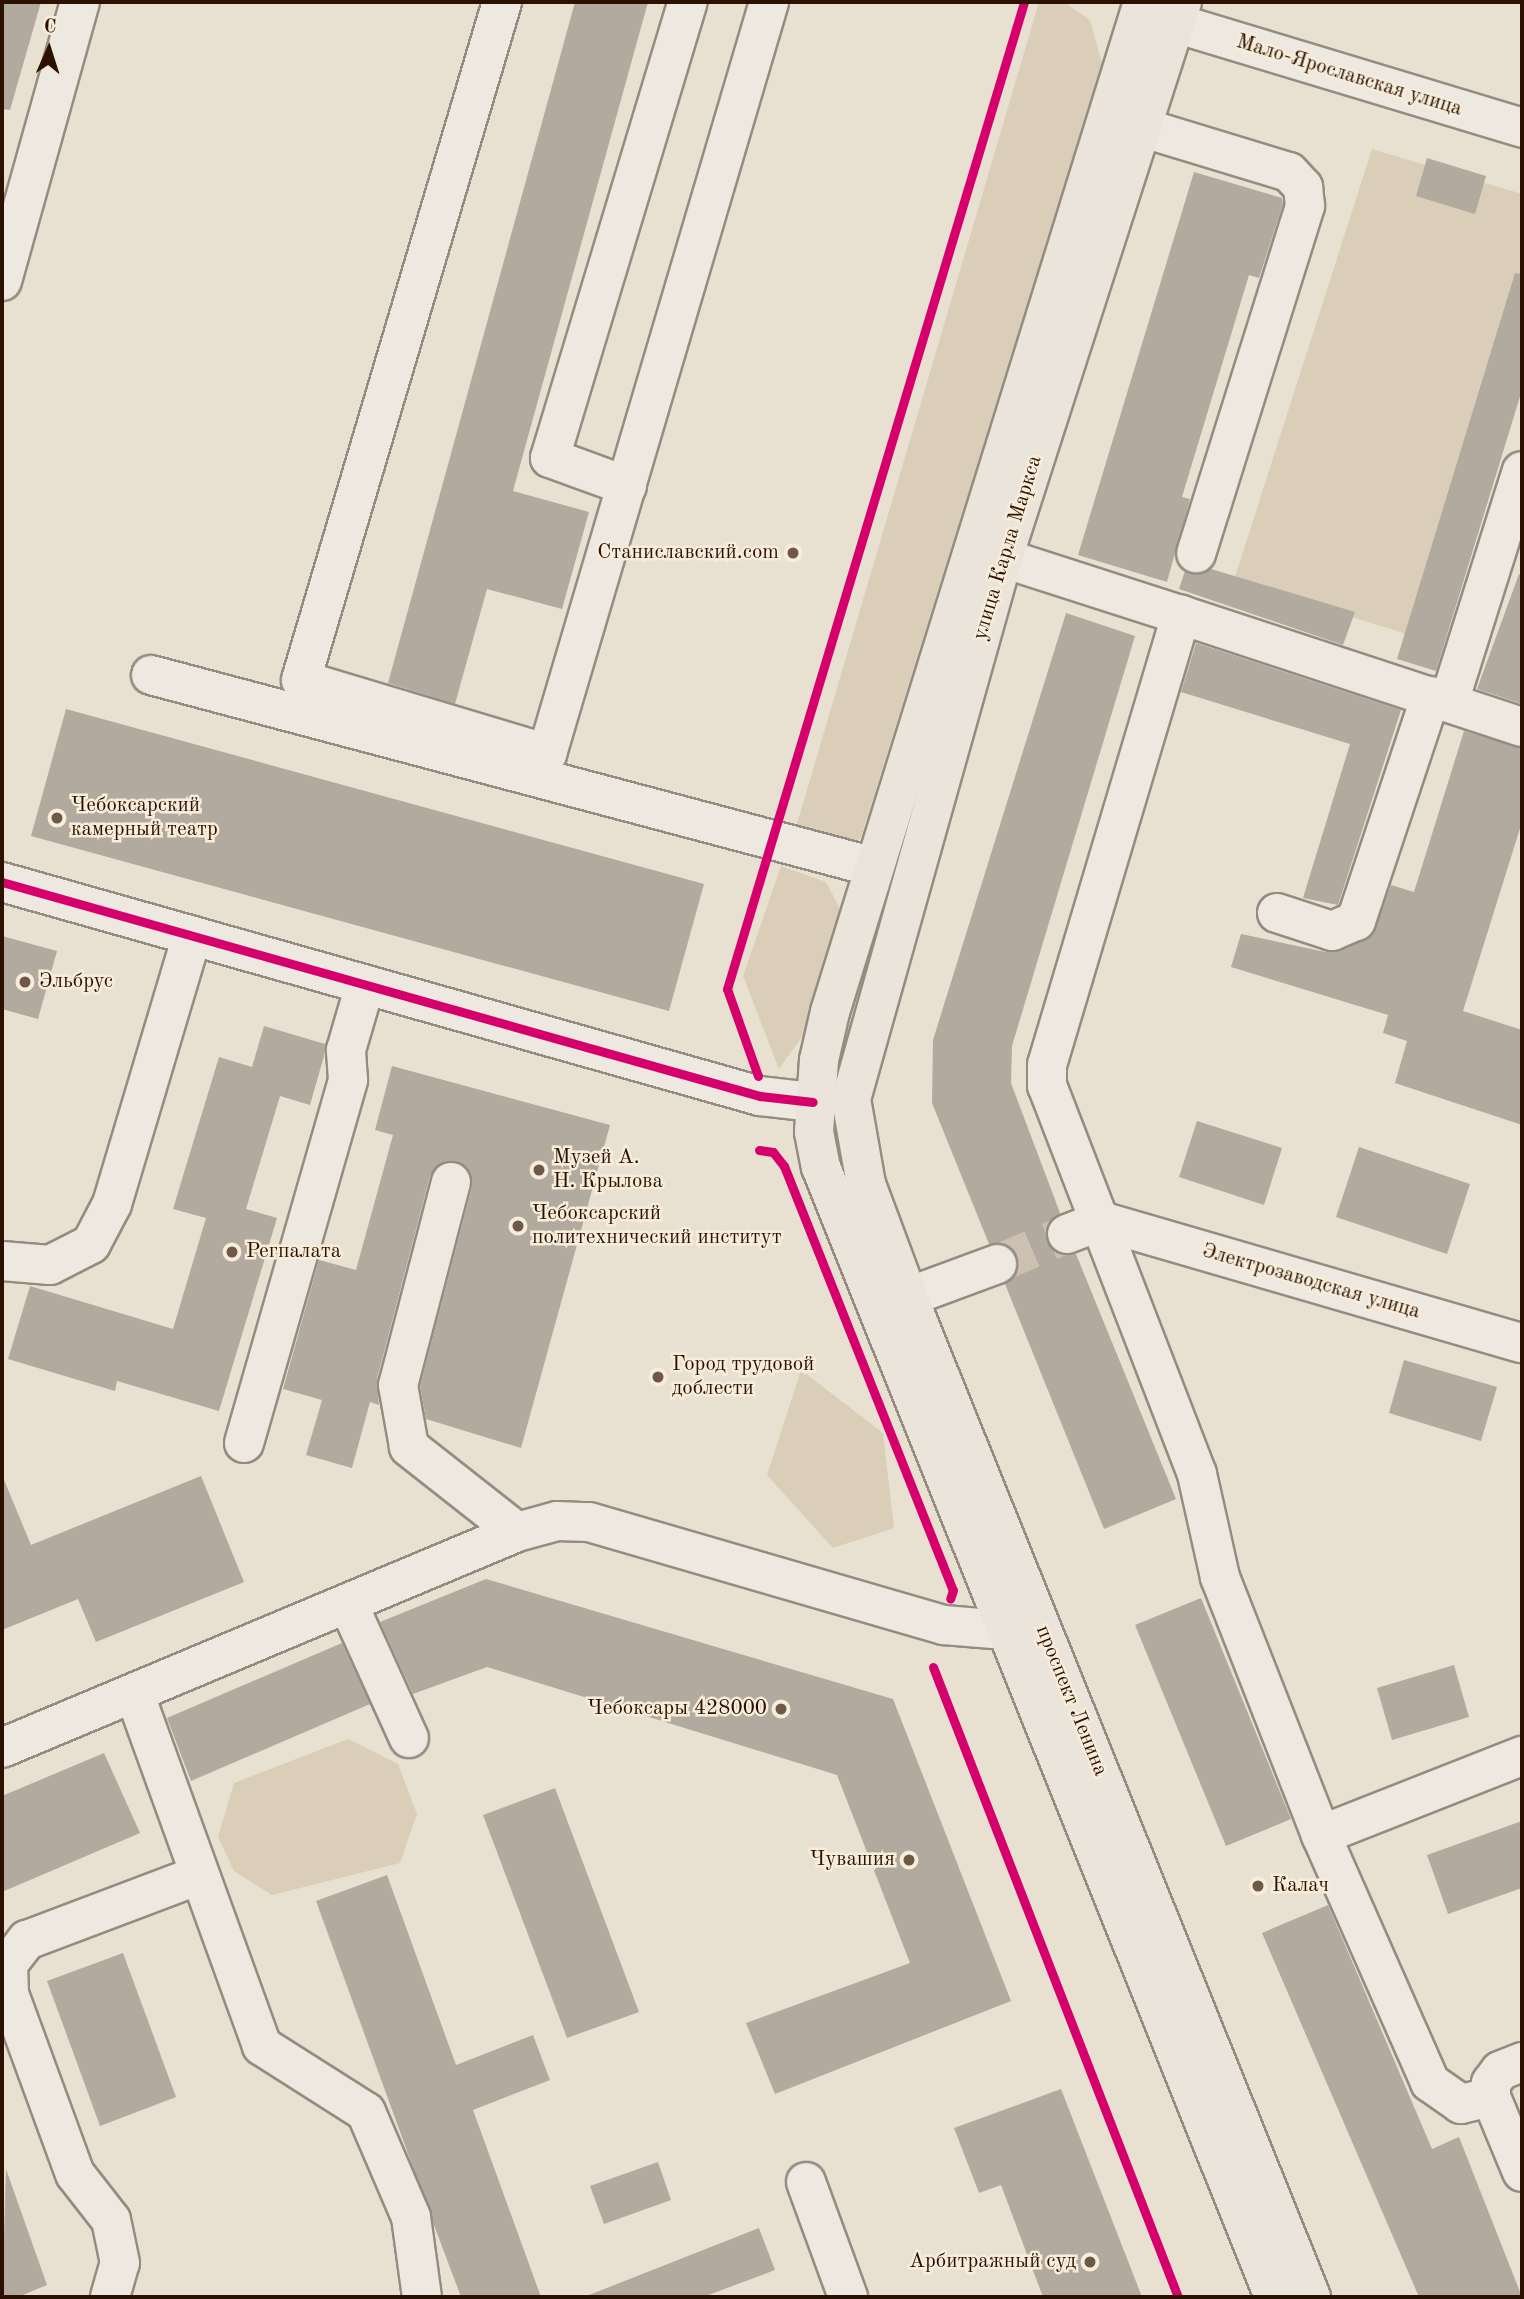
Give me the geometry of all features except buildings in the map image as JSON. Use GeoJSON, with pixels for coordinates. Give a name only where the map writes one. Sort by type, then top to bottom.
{"type":"FeatureCollection","features":[{"type":"Feature","properties":{"kind":"main road","name":"улица Карла Маркса"},"geometry":{"type":"LineString","coordinates":[[851,1099],[1124,122],[1153,7]]}},
{"type":"Feature","properties":{"kind":"main road","name":"улица Карла Маркса"},"geometry":{"type":"LineString","coordinates":[[813,1102],[830,1012],[874,867],[1124,122]]}},
{"type":"Feature","properties":{"kind":"main road","name":"проспект Ленина"},"geometry":{"type":"LineString","coordinates":[[851,1099],[866,1184],[1021,1624],[1275,2297]]}},
{"type":"Feature","properties":{"kind":"main road","name":"проспект Ленина"},"geometry":{"type":"LineString","coordinates":[[813,1102],[821,1167],[1311,2297]]}},
{"type":"Feature","properties":{"kind":"street"},"geometry":{"type":"LineString","coordinates":[[2,281],[80,2]]}},
{"type":"Feature","properties":{"kind":"street"},"geometry":{"type":"LineString","coordinates":[[502,2],[302,680],[547,754],[769,2],[756,2]]}},
{"type":"Feature","properties":{"kind":"street"},"geometry":{"type":"LineString","coordinates":[[627,486],[550,458],[688,2]]}},
{"type":"Feature","properties":{"kind":"street","name":"Мало-Ярославская улица"},"geometry":{"type":"LineString","coordinates":[[1153,7],[1522,128]]}},
{"type":"Feature","properties":{"kind":"street"},"geometry":{"type":"LineString","coordinates":[[1124,122],[1289,172],[1303,187],[1305,206],[1196,552]]}},
{"type":"Feature","properties":{"kind":"street"},"geometry":{"type":"LineString","coordinates":[[1277,913],[1332,931],[1356,921],[1522,471]]}},
{"type":"Feature","properties":{"kind":"street"},"geometry":{"type":"LineString","coordinates":[[1003,558],[1522,727]]}},
{"type":"Feature","properties":{"kind":"street"},"geometry":{"type":"LineString","coordinates":[[1181,615],[1047,1065],[1047,1086],[1084,1227],[1197,1474],[1220,1577],[1321,1835],[1430,2082],[1461,2104],[1491,2097]]}},
{"type":"Feature","properties":{"kind":"street"},"geometry":{"type":"LineString","coordinates":[[151,676],[874,867]]}},
{"type":"Feature","properties":{"kind":"street"},"geometry":{"type":"LineString","coordinates":[[2,882],[760,1096],[813,1102]]}},
{"type":"Feature","properties":{"kind":"street"},"geometry":{"type":"LineString","coordinates":[[2,1261],[50,1265],[91,1244],[112,1203],[192,936]]}},
{"type":"Feature","properties":{"kind":"street"},"geometry":{"type":"LineString","coordinates":[[244,1443],[348,1080],[346,1050],[365,985]]}},
{"type":"Feature","properties":{"kind":"street"},"geometry":{"type":"LineString","coordinates":[[451,1182],[398,1385],[409,1447],[517,1532]]}},
{"type":"Feature","properties":{"kind":"street","name":"Электрозаводская улица"},"geometry":{"type":"LineString","coordinates":[[1084,1227],[1522,1343]]}},
{"type":"Feature","properties":{"kind":"street"},"geometry":{"type":"LineString","coordinates":[[908,1297],[997,1264]]}},
{"type":"Feature","properties":{"kind":"street"},"geometry":{"type":"LineString","coordinates":[[2,1748],[349,1606],[517,1532],[557,1521],[589,1522],[944,1625],[1021,1624]]}},
{"type":"Feature","properties":{"kind":"street"},"geometry":{"type":"LineString","coordinates":[[349,1606],[409,1738]]}},
{"type":"Feature","properties":{"kind":"street"},"geometry":{"type":"LineString","coordinates":[[135,1695],[262,2046],[366,2112],[411,2217],[422,2297]]}},
{"type":"Feature","properties":{"kind":"street"},"geometry":{"type":"LineString","coordinates":[[1321,1835],[1522,1756]]}},
{"type":"Feature","properties":{"kind":"street"},"geometry":{"type":"LineString","coordinates":[[110,2297],[120,2263],[111,2220],[75,2174],[9,1994],[8,1964],[27,1940],[199,1875]]}},
{"type":"Feature","properties":{"kind":"street"},"geometry":{"type":"LineString","coordinates":[[1522,2062],[1500,2071],[1491,2082],[1491,2097],[1522,2172]]}},
{"type":"Feature","properties":{"kind":"street"},"geometry":{"type":"LineString","coordinates":[[806,2182],[848,2297]]}},
{"type":"Feature","properties":{"kind":"shaded area"},"geometry":{"type":"Polygon","coordinates":[[[1039,2],[1064,2],[1090,20],[1102,63],[861,837],[853,846],[794,834],[1039,2]]]}},
{"type":"Feature","properties":{"kind":"shaded area"},"geometry":{"type":"Polygon","coordinates":[[[1372,149],[1522,194],[1522,355],[1435,643],[1234,580],[1372,149]]]}},
{"type":"Feature","properties":{"kind":"shaded area"},"geometry":{"type":"Polygon","coordinates":[[[781,866],[826,882],[840,909],[803,1035],[779,1069],[743,976],[781,866]]]}},
{"type":"Feature","properties":{"kind":"shaded area"},"geometry":{"type":"Polygon","coordinates":[[[801,1370],[883,1433],[894,1528],[833,1548],[767,1475],[801,1370]]]}},
{"type":"Feature","properties":{"kind":"shaded area"},"geometry":{"type":"Polygon","coordinates":[[[348,1739],[398,1764],[417,1814],[400,1863],[272,1895],[234,1871],[218,1837],[234,1783],[348,1739]]]}},
{"type":"Feature","properties":{"kind":"tunnel"},"geometry":{"type":"LineString","coordinates":[[997,1264],[1067,1234]]}},
{"type":"Feature","properties":{"kind":"cycle path"},"geometry":{"type":"LineString","coordinates":[[758,1076],[727,989],[1024,2]]}},
{"type":"Feature","properties":{"kind":"cycle path"},"geometry":{"type":"LineString","coordinates":[[2,882],[760,1096],[813,1102]]}},
{"type":"Feature","properties":{"kind":"cycle path"},"geometry":{"type":"LineString","coordinates":[[759,1150],[773,1152],[784,1166],[953,1590],[950,1599]]}},
{"type":"Feature","properties":{"kind":"cycle path"},"geometry":{"type":"LineString","coordinates":[[933,1667],[1178,2297]]}},
{"type":"Feature","properties":{"kind":"place","name":"Станиславский.com"},"geometry":{"type":"Point","coordinates":[793,553]}},
{"type":"Feature","properties":{"kind":"place","name":"Чебоксарский камерный театр"},"geometry":{"type":"Point","coordinates":[57,818]}},
{"type":"Feature","properties":{"kind":"place","name":"Эльбрус"},"geometry":{"type":"Point","coordinates":[25,982]}},
{"type":"Feature","properties":{"kind":"place","name":"Музей А. Н. Крылова"},"geometry":{"type":"Point","coordinates":[539,1170]}},
{"type":"Feature","properties":{"kind":"place","name":"Чебоксарский политехнический институт"},"geometry":{"type":"Point","coordinates":[518,1226]}},
{"type":"Feature","properties":{"kind":"place","name":"Регпалата"},"geometry":{"type":"Point","coordinates":[232,1252]}},
{"type":"Feature","properties":{"kind":"place","name":"Город трудовой доблести"},"geometry":{"type":"Point","coordinates":[658,1377]}},
{"type":"Feature","properties":{"kind":"place","name":"Чебоксары 428000"},"geometry":{"type":"Point","coordinates":[781,1709]}},
{"type":"Feature","properties":{"kind":"place","name":"Чувашия"},"geometry":{"type":"Point","coordinates":[909,1860]}},
{"type":"Feature","properties":{"kind":"place","name":"Калач"},"geometry":{"type":"Point","coordinates":[1258,1886]}},
{"type":"Feature","properties":{"kind":"place","name":"Арбитражный суд"},"geometry":{"type":"Point","coordinates":[1090,2262]}}]}
